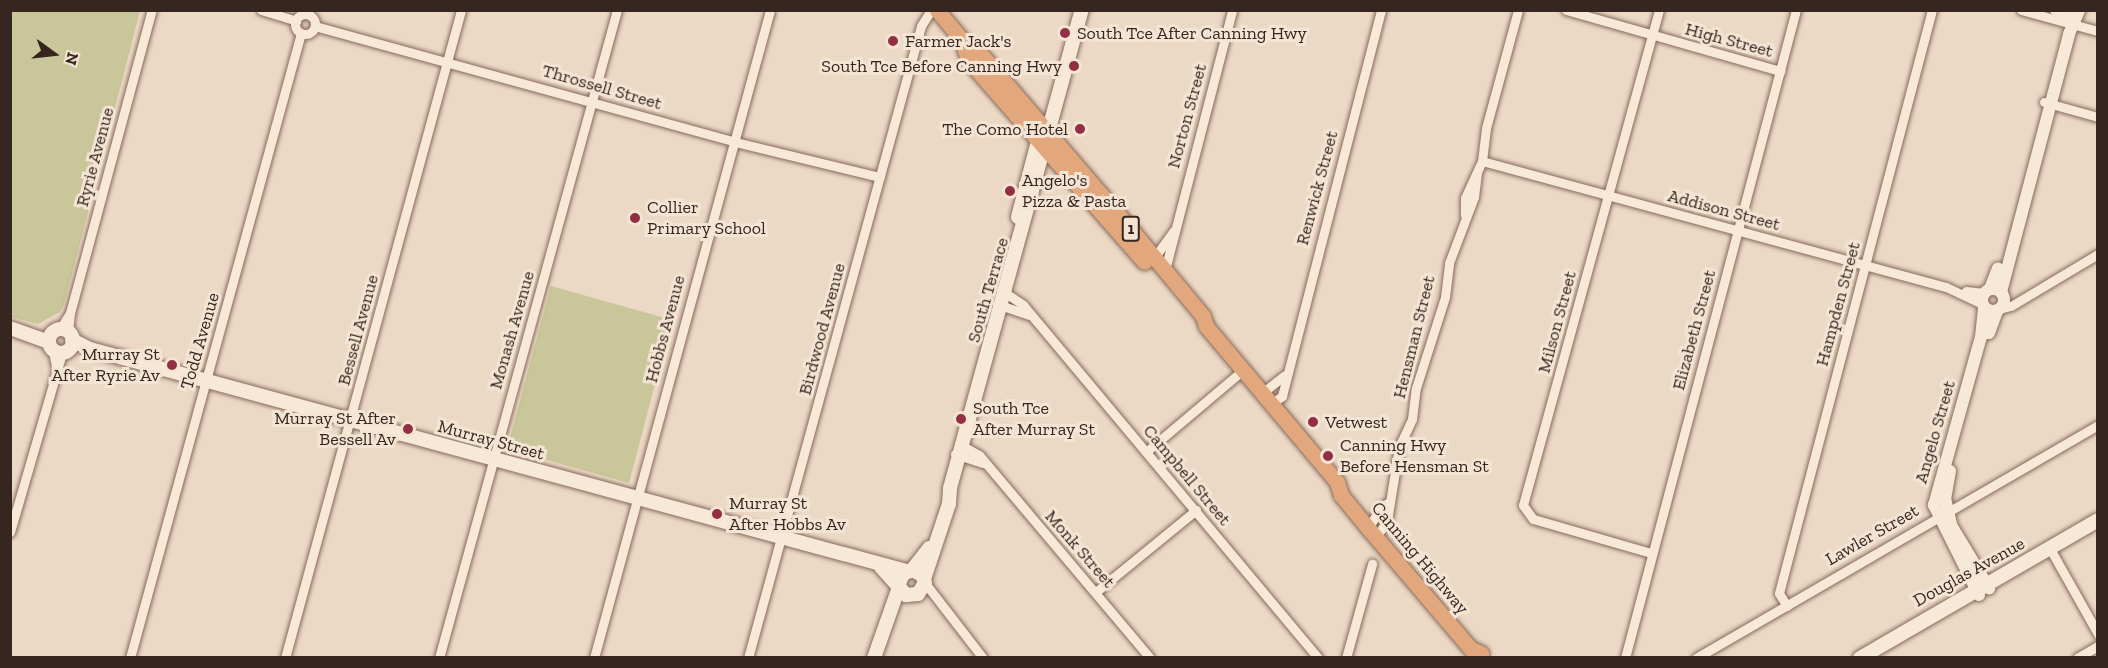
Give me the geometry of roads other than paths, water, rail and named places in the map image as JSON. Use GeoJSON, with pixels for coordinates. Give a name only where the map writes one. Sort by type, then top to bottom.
{"type":"FeatureCollection","features":[{"type":"Feature","properties":{"kind":"highway","name":"Canning Highway"},"geometry":{"type":"LineString","coordinates":[[937,10],[962,40],[968,60],[1165,270],[1203,316],[1206,326],[1336,482],[1341,495],[1375,528],[1471,649],[1483,655]]}},
{"type":"Feature","properties":{"kind":"highway","name":"Canning Highway"},"geometry":{"type":"LineString","coordinates":[[1044,139],[1197,324],[1206,326]]}},
{"type":"Feature","properties":{"kind":"main road","name":"South Terrace"},"geometry":{"type":"LineString","coordinates":[[1044,139],[1075,10]]}},
{"type":"Feature","properties":{"kind":"main road","name":"South Terrace"},"geometry":{"type":"LineString","coordinates":[[876,657],[928,550],[959,450],[1044,139],[1082,10]]}},
{"type":"Feature","properties":{"kind":"main road","name":"Murray Street"},"geometry":{"type":"LineString","coordinates":[[10,328],[781,538],[881,567],[911,583]]}},
{"type":"Feature","properties":{"kind":"main road","name":"Douglas Avenue"},"geometry":{"type":"LineString","coordinates":[[2050,550],[2097,520]]}},
{"type":"Feature","properties":{"kind":"main road","name":"Douglas Avenue"},"geometry":{"type":"LineString","coordinates":[[1860,657],[2050,550],[2097,527]]}},
{"type":"Feature","properties":{"kind":"main road","name":"Douglas Avenue"},"geometry":{"type":"LineString","coordinates":[[1866,657],[1982,588]]}},
{"type":"Feature","properties":{"kind":"street","name":"Ryrie Avenue"},"geometry":{"type":"LineString","coordinates":[[60,341],[70,313],[152,10]]}},
{"type":"Feature","properties":{"kind":"street"},"geometry":{"type":"LineString","coordinates":[[261,10],[296,21],[301,33],[309,33],[315,26],[308,12],[296,21]]}},
{"type":"Feature","properties":{"kind":"street","name":"Bessell Avenue"},"geometry":{"type":"LineString","coordinates":[[285,657],[461,10]]}},
{"type":"Feature","properties":{"kind":"street","name":"Monash Avenue"},"geometry":{"type":"LineString","coordinates":[[439,657],[617,10]]}},
{"type":"Feature","properties":{"kind":"street","name":"Hobbs Avenue"},"geometry":{"type":"LineString","coordinates":[[594,657],[770,10]]}},
{"type":"Feature","properties":{"kind":"street","name":"Birdwood Avenue"},"geometry":{"type":"LineString","coordinates":[[748,657],[921,26],[931,10]]}},
{"type":"Feature","properties":{"kind":"street","name":"Norton Street"},"geometry":{"type":"LineString","coordinates":[[1165,270],[1174,244],[1174,230],[1232,10]]}},
{"type":"Feature","properties":{"kind":"street","name":"Renwick Street"},"geometry":{"type":"LineString","coordinates":[[1267,399],[1282,396],[1285,375],[1381,10]]}},
{"type":"Feature","properties":{"kind":"street","name":"Hensman Street"},"geometry":{"type":"LineString","coordinates":[[1375,528],[1389,502],[1400,447],[1412,419],[1414,396],[1440,315],[1449,263],[1474,196],[1486,128],[1518,10]]}},
{"type":"Feature","properties":{"kind":"street","name":"High Street"},"geometry":{"type":"LineString","coordinates":[[1566,10],[1652,37],[1780,71]]}},
{"type":"Feature","properties":{"kind":"street","name":"Milson Street"},"geometry":{"type":"LineString","coordinates":[[1651,554],[1533,519],[1523,505],[1659,10]]}},
{"type":"Feature","properties":{"kind":"street","name":"Elizabeth Street"},"geometry":{"type":"LineString","coordinates":[[1624,657],[1796,10]]}},
{"type":"Feature","properties":{"kind":"street","name":"Hampden Street"},"geometry":{"type":"LineString","coordinates":[[1787,606],[1779,593],[1932,10]]}},
{"type":"Feature","properties":{"kind":"street"},"geometry":{"type":"LineString","coordinates":[[2021,10],[2071,16]]}},
{"type":"Feature","properties":{"kind":"street"},"geometry":{"type":"LineString","coordinates":[[2054,10],[2071,16],[2097,31]]}},
{"type":"Feature","properties":{"kind":"street","name":"Angelo Street"},"geometry":{"type":"LineString","coordinates":[[1942,514],[1993,300],[2071,16]]}},
{"type":"Feature","properties":{"kind":"street","name":"Throssell Street"},"geometry":{"type":"LineString","coordinates":[[315,26],[735,142],[880,177]]}},
{"type":"Feature","properties":{"kind":"street","name":"Todd Avenue"},"geometry":{"type":"LineString","coordinates":[[130,657],[301,33]]}},
{"type":"Feature","properties":{"kind":"street"},"geometry":{"type":"LineString","coordinates":[[2047,102],[2097,117]]}},
{"type":"Feature","properties":{"kind":"street","name":"Addison Street"},"geometry":{"type":"LineString","coordinates":[[1482,161],[1993,300]]}},
{"type":"Feature","properties":{"kind":"street","name":"Norton Street"},"geometry":{"type":"LineString","coordinates":[[1154,258],[1174,230]]}},
{"type":"Feature","properties":{"kind":"street"},"geometry":{"type":"LineString","coordinates":[[1993,300],[2027,295],[2097,254]]}},
{"type":"Feature","properties":{"kind":"street"},"geometry":{"type":"LineString","coordinates":[[1001,298],[1029,315]]}},
{"type":"Feature","properties":{"kind":"street","name":"Campbell Street"},"geometry":{"type":"LineString","coordinates":[[1001,298],[1029,315],[1318,657]]}},
{"type":"Feature","properties":{"kind":"street"},"geometry":{"type":"LineString","coordinates":[[10,532],[56,367],[60,341]]}},
{"type":"Feature","properties":{"kind":"street"},"geometry":{"type":"LineString","coordinates":[[1146,452],[1243,370]]}},
{"type":"Feature","properties":{"kind":"street"},"geometry":{"type":"LineString","coordinates":[[1267,399],[1285,375]]}},
{"type":"Feature","properties":{"kind":"street","name":"Lawler Street"},"geometry":{"type":"LineString","coordinates":[[1696,657],[2097,425]]}},
{"type":"Feature","properties":{"kind":"street","name":"Monk Street"},"geometry":{"type":"LineString","coordinates":[[959,450],[979,455],[983,464],[1096,591],[1150,657]]}},
{"type":"Feature","properties":{"kind":"street"},"geometry":{"type":"LineString","coordinates":[[1096,591],[1196,510]]}},
{"type":"Feature","properties":{"kind":"street"},"geometry":{"type":"LineString","coordinates":[[1942,514],[1982,588]]}},
{"type":"Feature","properties":{"kind":"street"},"geometry":{"type":"LineString","coordinates":[[2050,550],[2097,634]]}},
{"type":"Feature","properties":{"kind":"street"},"geometry":{"type":"LineString","coordinates":[[1346,657],[1372,564]]}},
{"type":"Feature","properties":{"kind":"street"},"geometry":{"type":"LineString","coordinates":[[911,583],[937,602],[983,657]]}},
{"type":"Feature","properties":{"kind":"street"},"geometry":{"type":"LineString","coordinates":[[2077,657],[2097,646]]}},
{"type":"Feature","properties":{"kind":"place","name":"South Tce After Canning Hwy"},"geometry":{"type":"Point","coordinates":[1065,33]}},
{"type":"Feature","properties":{"kind":"place","name":"Farmer Jack's"},"geometry":{"type":"Point","coordinates":[893,41]}},
{"type":"Feature","properties":{"kind":"place","name":"South Tce Before Canning Hwy"},"geometry":{"type":"Point","coordinates":[1074,66]}},
{"type":"Feature","properties":{"kind":"place","name":"The Como Hotel"},"geometry":{"type":"Point","coordinates":[1080,129]}},
{"type":"Feature","properties":{"kind":"place","name":"Angelo's Pizza & Pasta"},"geometry":{"type":"Point","coordinates":[1010,191]}},
{"type":"Feature","properties":{"kind":"place","name":"Collier Primary School"},"geometry":{"type":"Point","coordinates":[635,218]}},
{"type":"Feature","properties":{"kind":"place","name":"Murray St After Ryrie Av"},"geometry":{"type":"Point","coordinates":[172,365]}},
{"type":"Feature","properties":{"kind":"place","name":"South Tce After Murray St"},"geometry":{"type":"Point","coordinates":[961,419]}},
{"type":"Feature","properties":{"kind":"place","name":"Vetwest"},"geometry":{"type":"Point","coordinates":[1313,422]}},
{"type":"Feature","properties":{"kind":"place","name":"Murray St After Bessell Av"},"geometry":{"type":"Point","coordinates":[408,429]}},
{"type":"Feature","properties":{"kind":"place","name":"Canning Hwy Before Hensman St"},"geometry":{"type":"Point","coordinates":[1328,456]}},
{"type":"Feature","properties":{"kind":"place","name":"Murray St After Hobbs Av"},"geometry":{"type":"Point","coordinates":[717,514]}}]}
